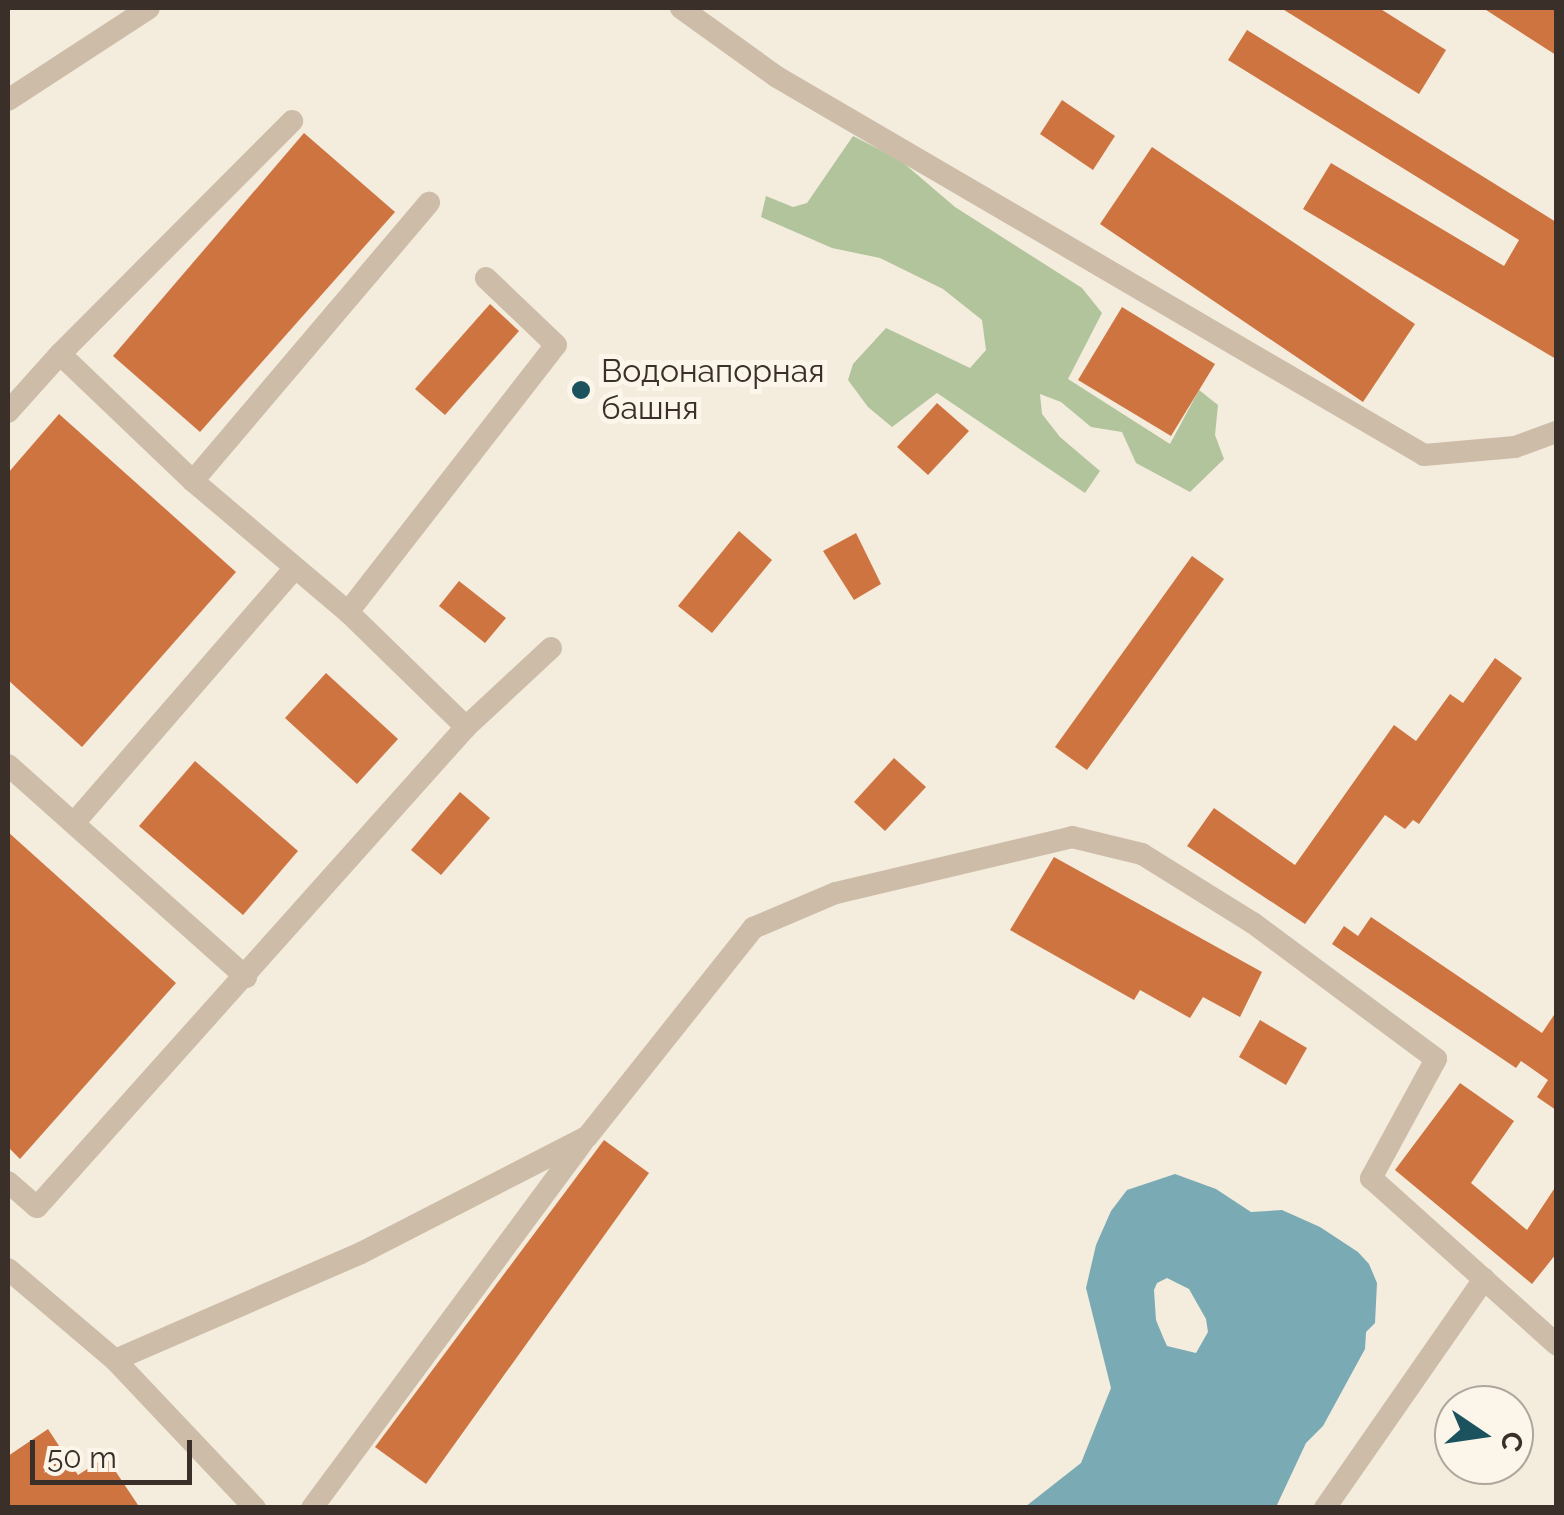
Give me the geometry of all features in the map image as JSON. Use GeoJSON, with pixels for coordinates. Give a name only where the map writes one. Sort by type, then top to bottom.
{"type":"FeatureCollection","features":[{"type":"Feature","properties":{"kind":"street"},"geometry":{"type":"LineString","coordinates":[[8,100],[149,8]]}},
{"type":"Feature","properties":{"kind":"street"},"geometry":{"type":"LineString","coordinates":[[681,8],[777,77],[1424,455],[1515,447],[1556,432]]}},
{"type":"Feature","properties":{"kind":"street"},"geometry":{"type":"LineString","coordinates":[[8,412],[60,354],[292,122]]}},
{"type":"Feature","properties":{"kind":"street"},"geometry":{"type":"LineString","coordinates":[[193,481],[429,204]]}},
{"type":"Feature","properties":{"kind":"street"},"geometry":{"type":"LineString","coordinates":[[348,612],[556,345],[486,278]]}},
{"type":"Feature","properties":{"kind":"street"},"geometry":{"type":"LineString","coordinates":[[60,354],[193,481],[348,612],[466,727]]}},
{"type":"Feature","properties":{"kind":"street"},"geometry":{"type":"LineString","coordinates":[[74,823],[295,568]]}},
{"type":"Feature","properties":{"kind":"street"},"geometry":{"type":"LineString","coordinates":[[8,1182],[37,1207],[466,727],[551,648]]}},
{"type":"Feature","properties":{"kind":"street"},"geometry":{"type":"LineString","coordinates":[[8,764],[246,976]]}},
{"type":"Feature","properties":{"kind":"street"},"geometry":{"type":"LineString","coordinates":[[312,1508],[587,1136],[753,928],[836,892],[1072,837],[1142,854],[1253,922],[1436,1059],[1372,1178],[1556,1344]]}},
{"type":"Feature","properties":{"kind":"street"},"geometry":{"type":"LineString","coordinates":[[115,1360],[361,1252],[587,1136]]}},
{"type":"Feature","properties":{"kind":"street"},"geometry":{"type":"LineString","coordinates":[[8,1269],[115,1360],[255,1508]]}},
{"type":"Feature","properties":{"kind":"street"},"geometry":{"type":"LineString","coordinates":[[1325,1508],[1484,1279]]}},
{"type":"Feature","properties":{"kind":"green space"},"geometry":{"type":"Polygon","coordinates":[[[853,136],[900,160],[955,207],[1082,288],[1102,313],[1068,379],[1170,444],[1199,390],[1218,405],[1215,435],[1224,459],[1190,492],[1136,463],[1122,432],[1091,427],[1061,402],[1040,394],[1042,414],[1060,437],[1100,471],[1085,493],[937,393],[892,427],[868,407],[848,380],[853,364],[886,328],[970,368],[986,350],[982,320],[943,289],[880,258],[832,248],[761,217],[766,196],[793,207],[807,203],[853,136]]]}},
{"type":"Feature","properties":{"kind":"water"},"geometry":{"type":"Polygon","coordinates":[[[1175,1174],[1216,1189],[1251,1212],[1282,1210],[1320,1227],[1369,1264],[1377,1283],[1375,1323],[1366,1332],[1365,1349],[1323,1426],[1306,1443],[1276,1507],[1025,1507],[1081,1463],[1111,1388],[1086,1288],[1096,1245],[1111,1211],[1127,1190],[1175,1174]],[[1167,1278],[1157,1283],[1156,1320],[1167,1346],[1196,1353],[1208,1332],[1206,1319],[1189,1289],[1167,1278]]]}},
{"type":"Feature","properties":{"kind":"building"},"geometry":{"type":"Polygon","coordinates":[[[1281,8],[1379,8],[1446,50],[1419,94],[1281,8]]]}},
{"type":"Feature","properties":{"kind":"building"},"geometry":{"type":"Polygon","coordinates":[[[1483,8],[1556,8],[1556,55],[1483,8]]]}},
{"type":"Feature","properties":{"kind":"building"},"geometry":{"type":"Polygon","coordinates":[[[1247,30],[1556,222],[1556,359],[1303,209],[1331,163],[1504,266],[1519,240],[1228,60],[1247,30]]]}},
{"type":"Feature","properties":{"kind":"building"},"geometry":{"type":"Polygon","coordinates":[[[1062,100],[1115,136],[1093,170],[1040,134],[1062,100]]]}},
{"type":"Feature","properties":{"kind":"building"},"geometry":{"type":"Polygon","coordinates":[[[304,133],[395,212],[200,432],[113,356],[304,133]]]}},
{"type":"Feature","properties":{"kind":"building"},"geometry":{"type":"Polygon","coordinates":[[[1152,147],[1415,324],[1363,402],[1100,224],[1152,147]]]}},
{"type":"Feature","properties":{"kind":"building"},"geometry":{"type":"Polygon","coordinates":[[[490,304],[519,331],[445,415],[415,389],[490,304]]]}},
{"type":"Feature","properties":{"kind":"building"},"geometry":{"type":"Polygon","coordinates":[[[1122,307],[1215,364],[1171,436],[1078,380],[1122,307]]]}},
{"type":"Feature","properties":{"kind":"building","name":"Водонапорная башня"},"geometry":{"type":"Polygon","coordinates":[[[581,377],[590,381],[594,390],[590,399],[581,403],[572,399],[568,390],[572,381],[581,377]]]}},
{"type":"Feature","properties":{"kind":"building"},"geometry":{"type":"Polygon","coordinates":[[[937,403],[969,431],[928,475],[897,447],[937,403]]]}},
{"type":"Feature","properties":{"kind":"building"},"geometry":{"type":"Polygon","coordinates":[[[59,414],[236,572],[82,747],[8,680],[8,473],[59,414]]]}},
{"type":"Feature","properties":{"kind":"building"},"geometry":{"type":"Polygon","coordinates":[[[739,531],[772,560],[712,633],[678,606],[739,531]]]}},
{"type":"Feature","properties":{"kind":"building"},"geometry":{"type":"Polygon","coordinates":[[[856,533],[881,584],[854,600],[823,551],[856,533]]]}},
{"type":"Feature","properties":{"kind":"building"},"geometry":{"type":"Polygon","coordinates":[[[1192,556],[1224,579],[1087,770],[1055,747],[1192,556]]]}},
{"type":"Feature","properties":{"kind":"building"},"geometry":{"type":"Polygon","coordinates":[[[459,581],[506,618],[485,643],[439,606],[459,581]]]}},
{"type":"Feature","properties":{"kind":"building"},"geometry":{"type":"Polygon","coordinates":[[[1495,658],[1522,678],[1419,824],[1413,820],[1405,829],[1385,815],[1305,924],[1187,846],[1214,808],[1295,865],[1394,725],[1416,741],[1450,694],[1463,703],[1495,658]]]}},
{"type":"Feature","properties":{"kind":"building"},"geometry":{"type":"Polygon","coordinates":[[[326,673],[398,739],[357,784],[285,718],[326,673]]]}},
{"type":"Feature","properties":{"kind":"building"},"geometry":{"type":"Polygon","coordinates":[[[894,758],[926,787],[885,831],[854,802],[894,758]]]}},
{"type":"Feature","properties":{"kind":"building"},"geometry":{"type":"Polygon","coordinates":[[[195,761],[298,851],[243,915],[139,826],[195,761]]]}},
{"type":"Feature","properties":{"kind":"building"},"geometry":{"type":"Polygon","coordinates":[[[460,792],[490,818],[441,875],[411,850],[460,792]]]}},
{"type":"Feature","properties":{"kind":"building"},"geometry":{"type":"Polygon","coordinates":[[[8,832],[176,983],[20,1159],[8,1147],[8,832]]]}},
{"type":"Feature","properties":{"kind":"building"},"geometry":{"type":"Polygon","coordinates":[[[1054,857],[1262,972],[1240,1017],[1203,997],[1190,1018],[1140,990],[1134,1000],[1010,930],[1054,857]]]}},
{"type":"Feature","properties":{"kind":"building"},"geometry":{"type":"Polygon","coordinates":[[[1371,917],[1542,1033],[1556,1012],[1556,1110],[1537,1097],[1548,1080],[1521,1061],[1516,1068],[1332,944],[1344,926],[1358,936],[1371,917]]]}},
{"type":"Feature","properties":{"kind":"building"},"geometry":{"type":"Polygon","coordinates":[[[1260,1020],[1307,1048],[1286,1085],[1239,1057],[1260,1020]]]}},
{"type":"Feature","properties":{"kind":"building"},"geometry":{"type":"Polygon","coordinates":[[[1460,1083],[1514,1121],[1471,1183],[1527,1230],[1556,1186],[1556,1254],[1532,1284],[1395,1170],[1460,1083]]]}},
{"type":"Feature","properties":{"kind":"building"},"geometry":{"type":"Polygon","coordinates":[[[604,1140],[649,1173],[426,1484],[375,1447],[604,1140]]]}},
{"type":"Feature","properties":{"kind":"building"},"geometry":{"type":"Polygon","coordinates":[[[48,1429],[78,1475],[106,1457],[140,1508],[8,1508],[8,1456],[48,1429]]]}},
{"type":"Feature","properties":{"kind":"place","name":"Водонапорная башня"},"geometry":{"type":"Point","coordinates":[581,390]}}]}
